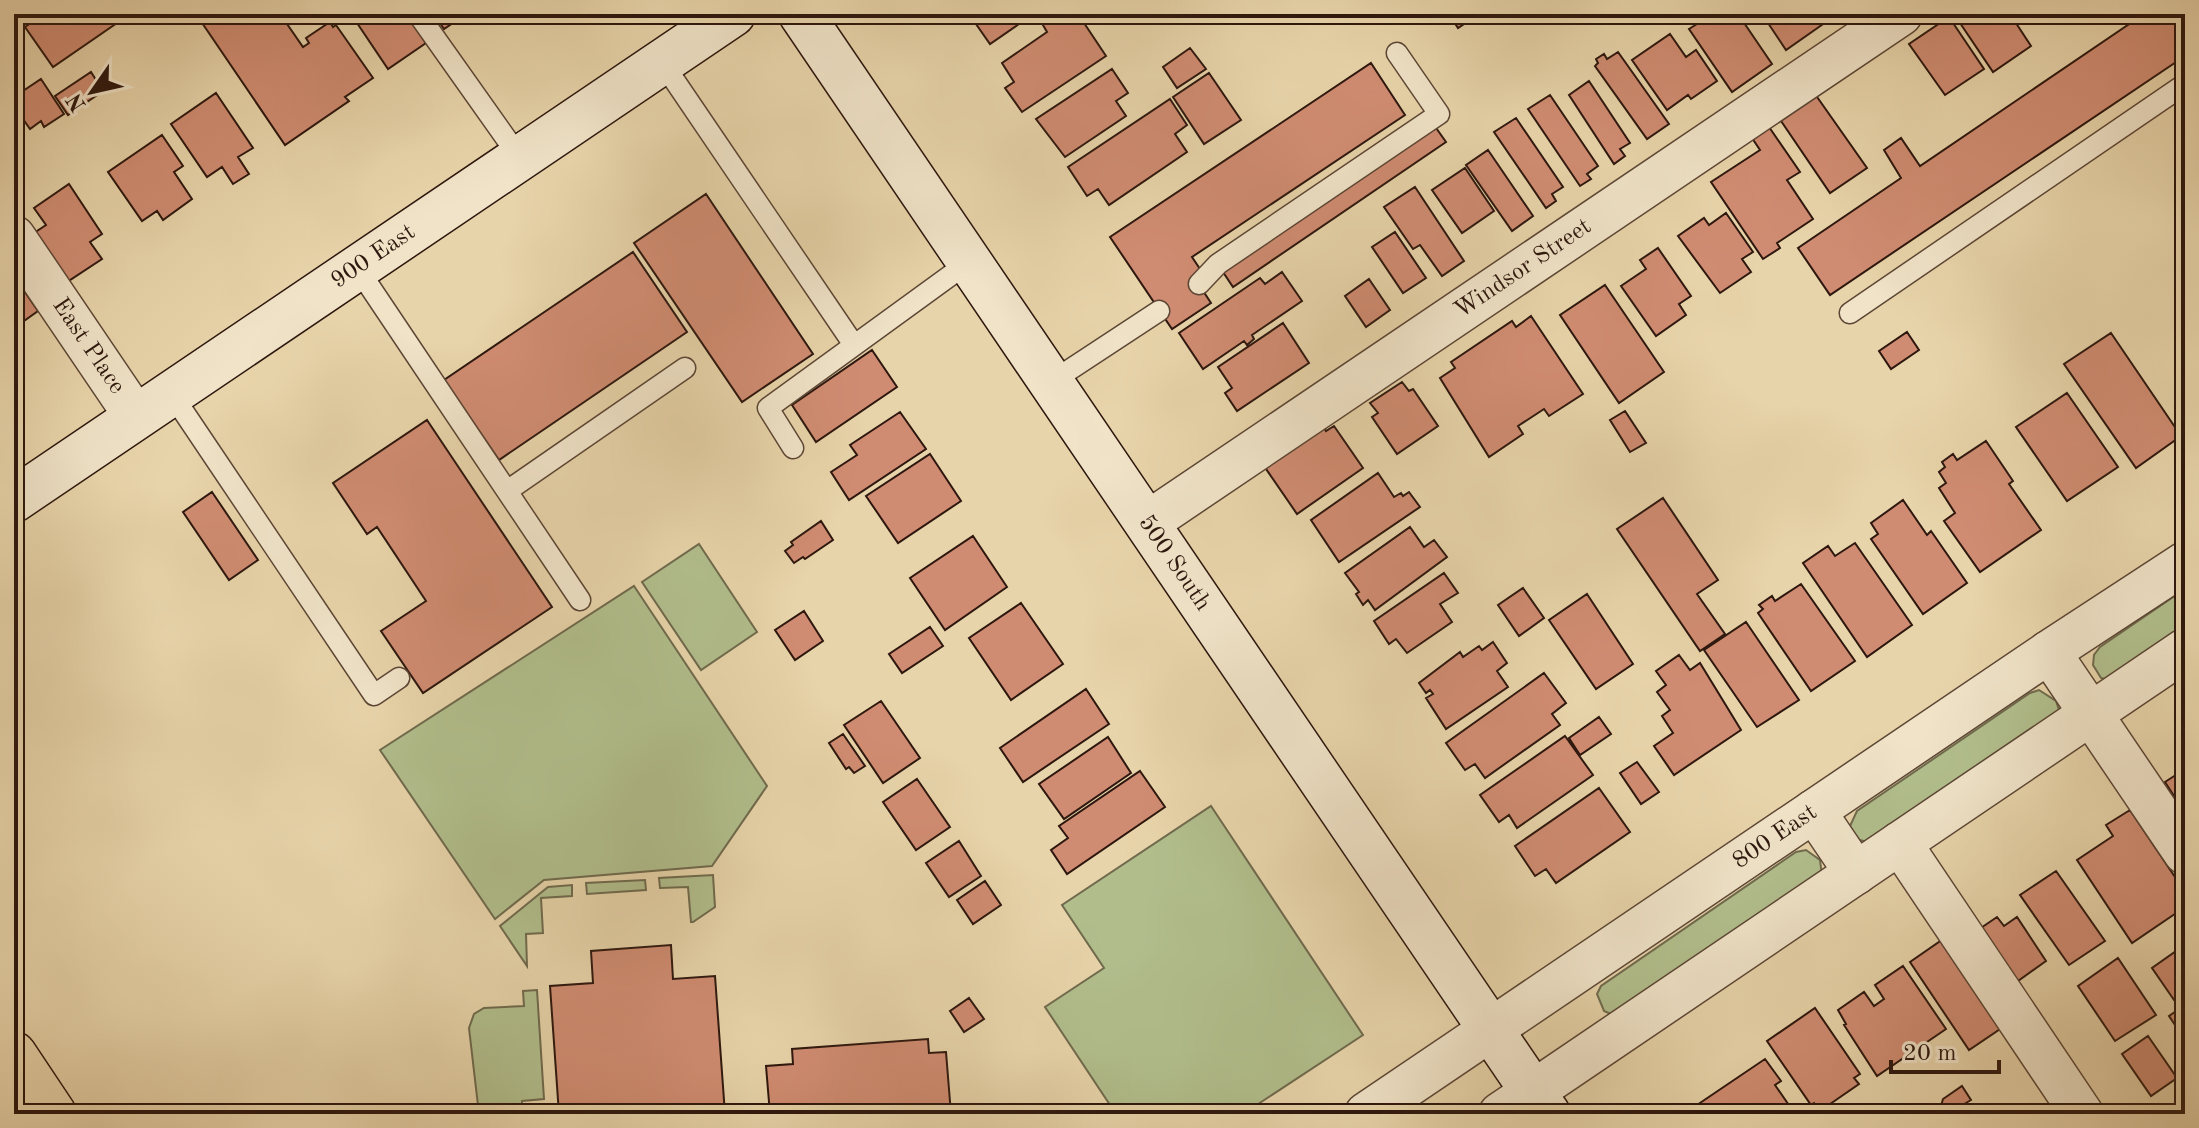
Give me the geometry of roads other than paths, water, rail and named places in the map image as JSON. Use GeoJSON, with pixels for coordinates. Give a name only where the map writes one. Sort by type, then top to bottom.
{"type":"FeatureCollection","features":[{"type":"Feature","properties":{"kind":"main road"},"geometry":{"type":"LineString","coordinates":[[14,1054],[54,1114]]}},
{"type":"Feature","properties":{"kind":"street","name":"900 East"},"geometry":{"type":"LineString","coordinates":[[14,500],[733,14]]}},
{"type":"Feature","properties":{"kind":"street","name":"500 South"},"geometry":{"type":"LineString","coordinates":[[801,14],[1491,1030],[1527,1107]]}},
{"type":"Feature","properties":{"kind":"street","name":"Windsor Street"},"geometry":{"type":"LineString","coordinates":[[1147,523],[1901,14]]}},
{"type":"Feature","properties":{"kind":"street","name":"East Place"},"geometry":{"type":"LineString","coordinates":[[14,237],[154,405]]}},
{"type":"Feature","properties":{"kind":"street","name":"800 East"},"geometry":{"type":"LineString","coordinates":[[1366,1114],[2185,563]]}},
{"type":"Feature","properties":{"kind":"street"},"geometry":{"type":"LineString","coordinates":[[1527,1107],[1856,873],[2185,650]]}},
{"type":"Feature","properties":{"kind":"street"},"geometry":{"type":"LineString","coordinates":[[2049,652],[2185,853]]}},
{"type":"Feature","properties":{"kind":"street"},"geometry":{"type":"LineString","coordinates":[[1814,811],[1856,873]]}},
{"type":"Feature","properties":{"kind":"street"},"geometry":{"type":"LineString","coordinates":[[1900,843],[2082,1114]]}},
{"type":"Feature","properties":{"kind":"lane"},"geometry":{"type":"LineString","coordinates":[[418,14],[520,158]]}},
{"type":"Feature","properties":{"kind":"lane"},"geometry":{"type":"LineString","coordinates":[[1199,284],[1218,264],[1439,114],[1397,53]]}},
{"type":"Feature","properties":{"kind":"lane"},"geometry":{"type":"LineString","coordinates":[[662,62],[854,345]]}},
{"type":"Feature","properties":{"kind":"lane"},"geometry":{"type":"LineString","coordinates":[[1850,313],[2185,84]]}},
{"type":"Feature","properties":{"kind":"lane"},"geometry":{"type":"LineString","coordinates":[[793,448],[768,408],[969,262]]}},
{"type":"Feature","properties":{"kind":"lane"},"geometry":{"type":"LineString","coordinates":[[358,269],[580,600]]}},
{"type":"Feature","properties":{"kind":"lane"},"geometry":{"type":"LineString","coordinates":[[1051,382],[1159,311]]}},
{"type":"Feature","properties":{"kind":"lane"},"geometry":{"type":"LineString","coordinates":[[507,491],[685,368]]}},
{"type":"Feature","properties":{"kind":"lane"},"geometry":{"type":"LineString","coordinates":[[154,405],[374,695],[399,678]]}}]}
